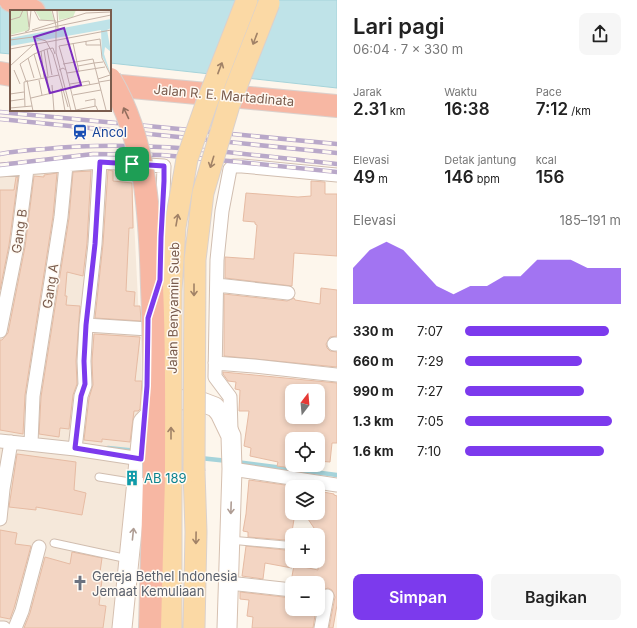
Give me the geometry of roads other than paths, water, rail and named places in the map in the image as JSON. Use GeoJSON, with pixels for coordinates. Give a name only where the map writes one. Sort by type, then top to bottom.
{"type":"FeatureCollection","features":[{"type":"Feature","properties":{"kind":"highway"},"geometry":{"type":"LineString","coordinates":[[10,0],[32,10]]}},
{"type":"Feature","properties":{"kind":"highway"},"geometry":{"type":"LineString","coordinates":[[0,73],[10,75]]}},
{"type":"Feature","properties":{"kind":"highway"},"geometry":{"type":"LineString","coordinates":[[0,78],[10,79]]}},
{"type":"Feature","properties":{"kind":"highway"},"geometry":{"type":"LineString","coordinates":[[111,81],[129,120],[140,155],[150,227],[154,330],[154,478],[150,628]]}},
{"type":"Feature","properties":{"kind":"highway","name":"Jalan R. E. Martadinata"},"geometry":{"type":"LineString","coordinates":[[111,85],[337,106]]}},
{"type":"Feature","properties":{"kind":"main road","name":"Jalan Benyamin Sueb"},"geometry":{"type":"LineString","coordinates":[[171,628],[171,291],[175,227],[187,159],[246,0]]}},
{"type":"Feature","properties":{"kind":"main road","name":"Jalan Benyamin Sueb"},"geometry":{"type":"LineString","coordinates":[[194,628],[196,532],[194,471],[195,260],[203,193],[230,105],[269,1]]}},
{"type":"Feature","properties":{"kind":"main road"},"geometry":{"type":"LineString","coordinates":[[122,628],[141,459],[143,422],[163,401],[194,400],[215,407],[220,412],[231,436],[232,470],[227,628]]}},
{"type":"Feature","properties":{"kind":"street"},"geometry":{"type":"LineString","coordinates":[[76,443],[81,396],[85,384],[84,361],[86,325],[95,244],[100,162]]}},
{"type":"Feature","properties":{"kind":"street"},"geometry":{"type":"LineString","coordinates":[[0,170],[100,162],[164,166],[160,280],[148,318],[147,386],[143,422]]}},
{"type":"Feature","properties":{"kind":"street","name":"Gang A"},"geometry":{"type":"LineString","coordinates":[[31,439],[32,396],[61,217],[66,165]]}},
{"type":"Feature","properties":{"kind":"street"},"geometry":{"type":"LineString","coordinates":[[231,436],[230,396],[215,379],[218,260],[222,212],[230,169],[233,166],[242,166],[337,175]]}},
{"type":"Feature","properties":{"kind":"street","name":"Gang B"},"geometry":{"type":"LineString","coordinates":[[0,331],[18,246],[27,168]]}},
{"type":"Feature","properties":{"kind":"street"},"geometry":{"type":"LineString","coordinates":[[217,285],[288,293]]}},
{"type":"Feature","properties":{"kind":"street"},"geometry":{"type":"LineString","coordinates":[[86,325],[148,329]]}},
{"type":"Feature","properties":{"kind":"street"},"geometry":{"type":"LineString","coordinates":[[215,363],[337,375]]}},
{"type":"Feature","properties":{"kind":"street"},"geometry":{"type":"LineString","coordinates":[[0,518],[6,442],[31,439],[76,443],[141,459]]}},
{"type":"Feature","properties":{"kind":"street"},"geometry":{"type":"LineString","coordinates":[[232,470],[337,485]]}},
{"type":"Feature","properties":{"kind":"street"},"geometry":{"type":"LineString","coordinates":[[15,628],[22,611],[39,547]]}},
{"type":"Feature","properties":{"kind":"street"},"geometry":{"type":"LineString","coordinates":[[229,583],[285,589]]}},
{"type":"Feature","properties":{"kind":"street"},"geometry":{"type":"LineString","coordinates":[[321,628],[327,596]]}},
{"type":"Feature","properties":{"kind":"lane"},"geometry":{"type":"LineString","coordinates":[[99,477],[138,484]]}},
{"type":"Feature","properties":{"kind":"lane"},"geometry":{"type":"LineString","coordinates":[[230,540],[285,544]]}},
{"type":"Feature","properties":{"kind":"lane"},"geometry":{"type":"LineString","coordinates":[[54,543],[130,559]]}},
{"type":"Feature","properties":{"kind":"water"},"geometry":{"type":"Polygon","coordinates":[[[0,0],[337,0],[337,88],[111,63],[111,10],[10,10],[10,54],[0,53],[0,0]]]}},
{"type":"Feature","properties":{"kind":"waterway"},"geometry":{"type":"LineString","coordinates":[[108,448],[137,451]]}},
{"type":"Feature","properties":{"kind":"waterway"},"geometry":{"type":"LineString","coordinates":[[200,458],[228,461]]}},
{"type":"Feature","properties":{"kind":"waterway"},"geometry":{"type":"LineString","coordinates":[[236,462],[337,475]]}},
{"type":"Feature","properties":{"kind":"railway"},"geometry":{"type":"LineString","coordinates":[[0,112],[337,144]]}},
{"type":"Feature","properties":{"kind":"railway"},"geometry":{"type":"LineString","coordinates":[[0,119],[337,153]]}},
{"type":"Feature","properties":{"kind":"railway"},"geometry":{"type":"LineString","coordinates":[[0,154],[82,146],[155,147],[228,152],[337,164]]}},
{"type":"Feature","properties":{"kind":"railway"},"geometry":{"type":"LineString","coordinates":[[0,165],[93,154],[161,155],[337,172]]}},
{"type":"Feature","properties":{"kind":"place","name":"Ancol"},"geometry":{"type":"Point","coordinates":[80,132]}},
{"type":"Feature","properties":{"kind":"place","name":"AB 189"},"geometry":{"type":"Point","coordinates":[132,478]}},
{"type":"Feature","properties":{"kind":"place","name":"Gereja Bethel Indonesia Jemaat Kemuliaan"},"geometry":{"type":"Point","coordinates":[80,583]}}]}
